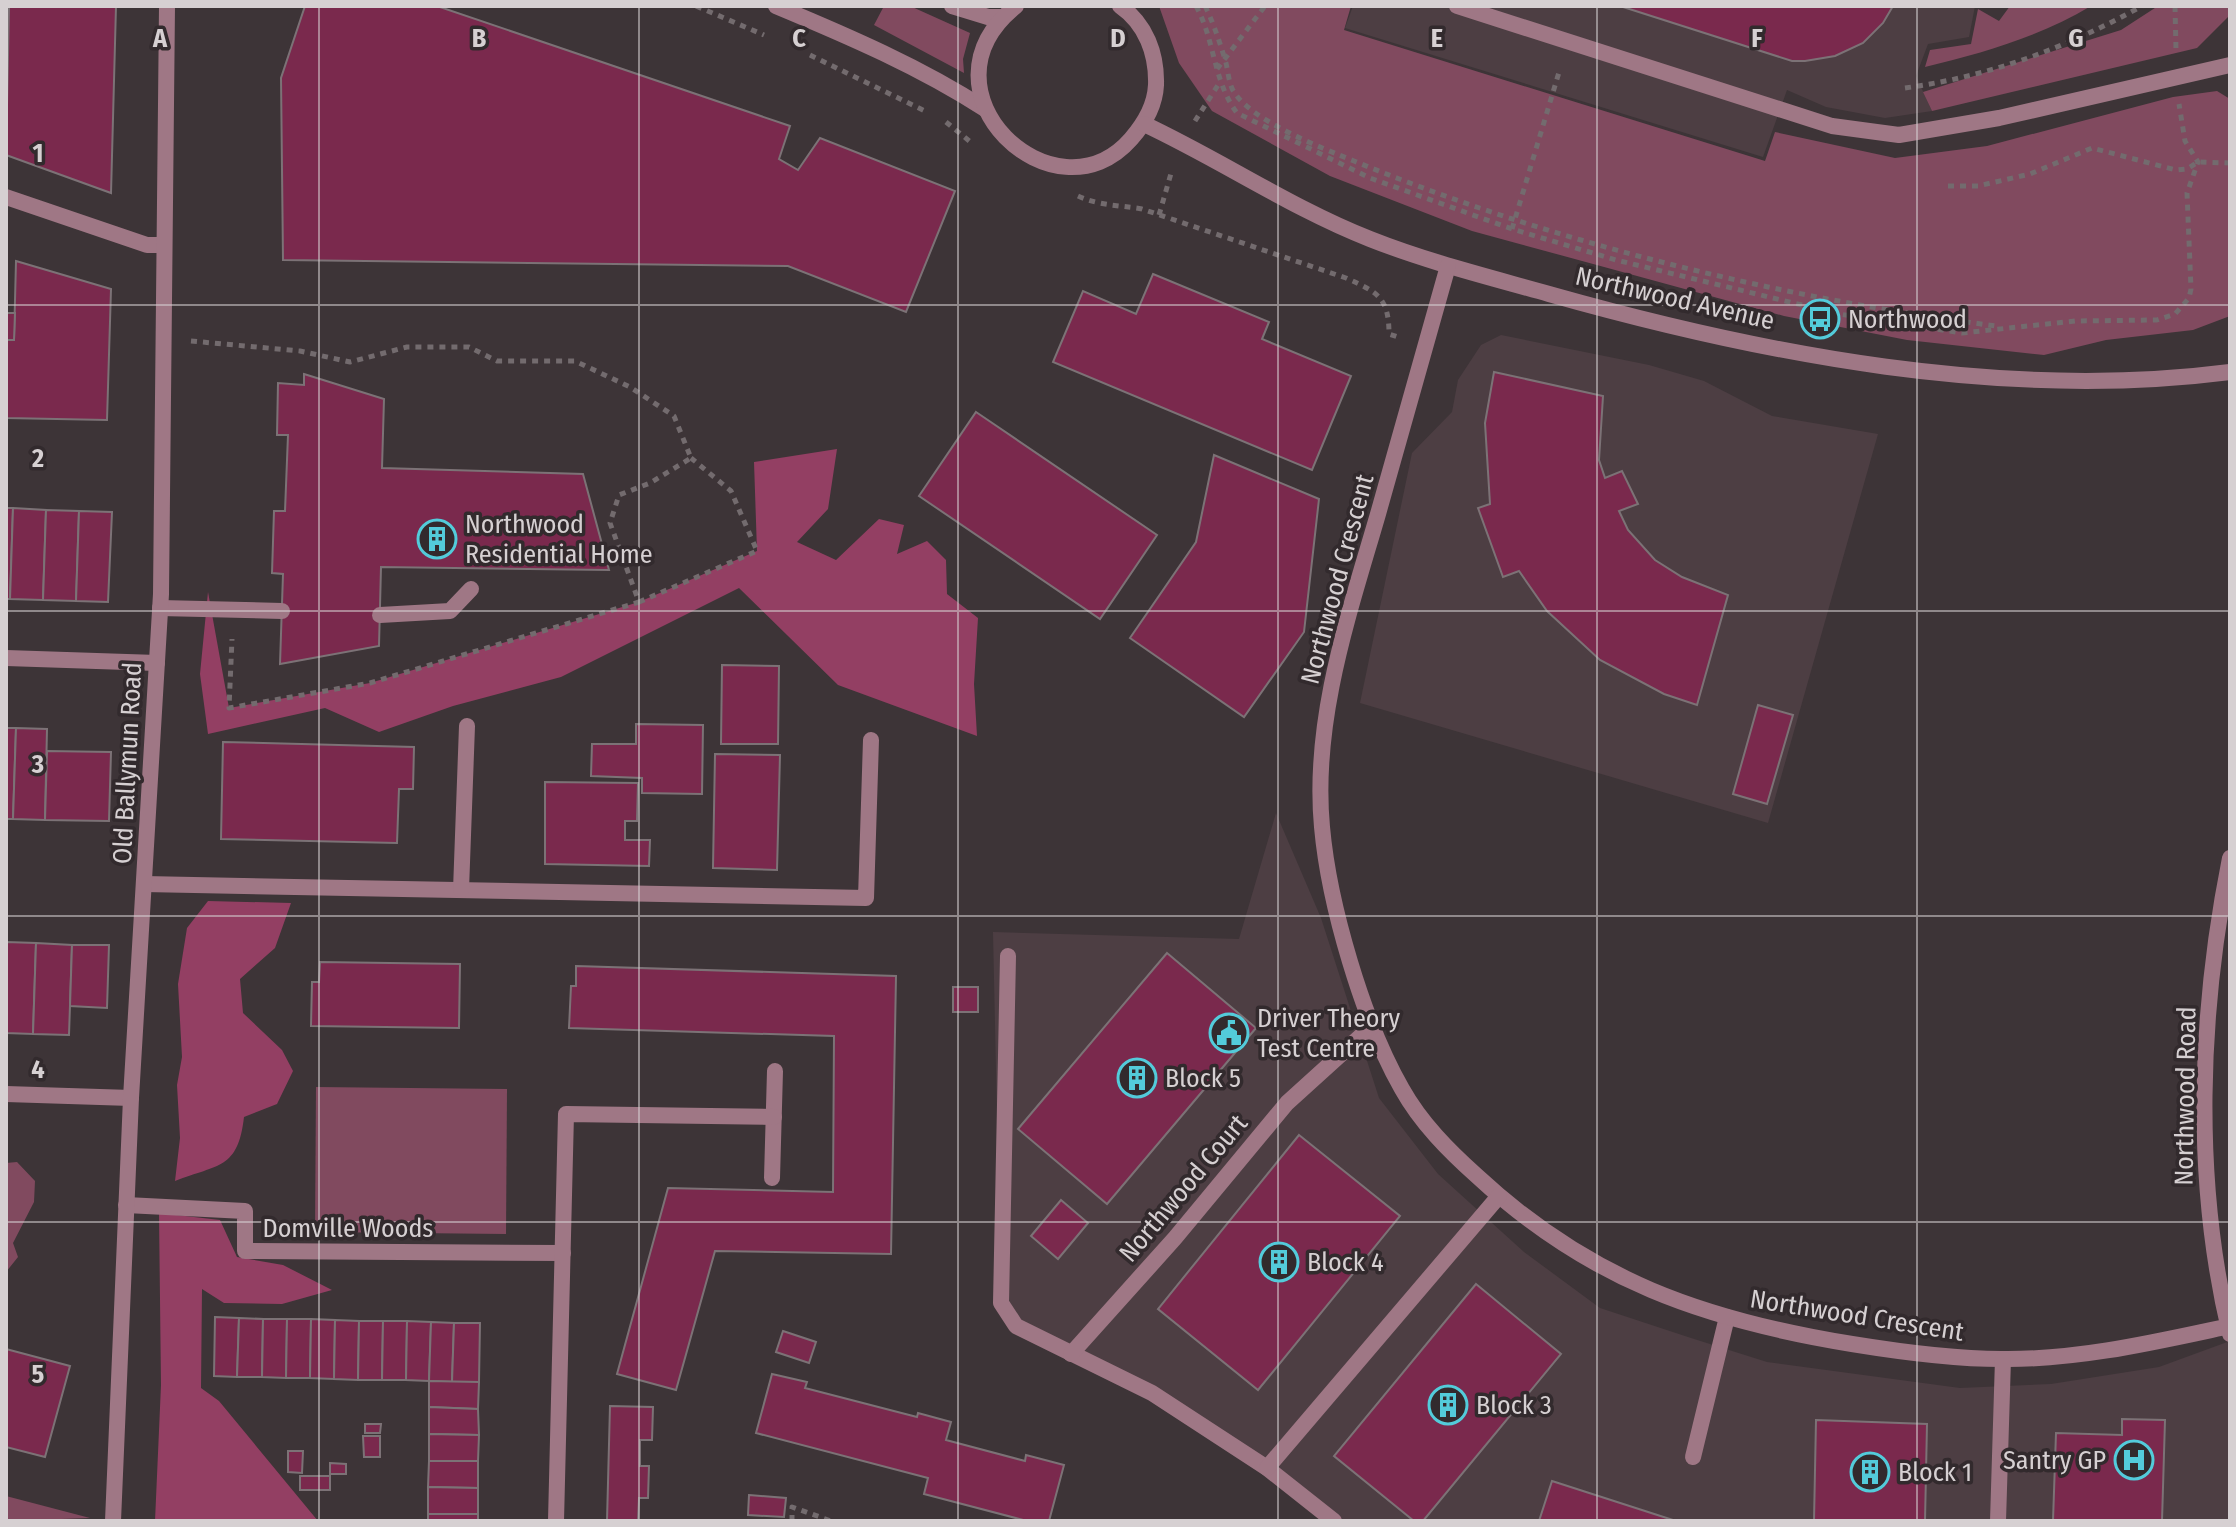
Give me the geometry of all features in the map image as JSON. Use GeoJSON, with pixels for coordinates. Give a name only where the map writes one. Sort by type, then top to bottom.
{"type":"FeatureCollection","features":[{"type":"Feature","properties":{"kind":"street","name":"Old Ballymun Road"},"geometry":{"type":"LineString","coordinates":[[113,1521],[131,1098],[160,608],[167,6]]}},
{"type":"Feature","properties":{"kind":"street"},"geometry":{"type":"LineString","coordinates":[[776,6],[848,36],[955,90],[985,109]]}},
{"type":"Feature","properties":{"kind":"street"},"geometry":{"type":"LineString","coordinates":[[952,6],[988,17],[1010,11]]}},
{"type":"Feature","properties":{"kind":"street"},"geometry":{"type":"LineString","coordinates":[[1010,11],[989,37],[981,61],[980,85],[985,109],[1000,134],[1021,152],[1047,163],[1075,165],[1102,159],[1126,145],[1144,124],[1155,96],[1157,66],[1148,38],[1130,13],[1120,6]]}},
{"type":"Feature","properties":{"kind":"street"},"geometry":{"type":"LineString","coordinates":[[1457,6],[1832,126],[1899,135],[1999,118],[2230,65]]}},
{"type":"Feature","properties":{"kind":"street","name":"Northwood Avenue"},"geometry":{"type":"LineString","coordinates":[[1144,124],[1183,142],[1295,207],[1370,239],[1448,266],[1641,320],[1880,367],[2075,379],[2230,372]]}},
{"type":"Feature","properties":{"kind":"street"},"geometry":{"type":"LineString","coordinates":[[6,197],[147,245],[164,245]]}},
{"type":"Feature","properties":{"kind":"street","name":"Northwood Crescent"},"geometry":{"type":"LineString","coordinates":[[1448,266],[1337,657],[1323,749],[1322,826],[1339,917],[1372,1026],[1403,1091],[1444,1146],[1499,1196],[1558,1243],[1661,1296],[1763,1329],[1907,1353],[2003,1359],[2111,1352],[2229,1329]]}},
{"type":"Feature","properties":{"kind":"street"},"geometry":{"type":"LineString","coordinates":[[380,615],[450,611],[471,589]]}},
{"type":"Feature","properties":{"kind":"street"},"geometry":{"type":"LineString","coordinates":[[160,608],[282,611]]}},
{"type":"Feature","properties":{"kind":"street"},"geometry":{"type":"LineString","coordinates":[[6,658],[157,663]]}},
{"type":"Feature","properties":{"kind":"street"},"geometry":{"type":"LineString","coordinates":[[461,890],[467,726]]}},
{"type":"Feature","properties":{"kind":"street"},"geometry":{"type":"LineString","coordinates":[[144,884],[866,898],[871,740]]}},
{"type":"Feature","properties":{"kind":"street","name":"Northwood Road"},"geometry":{"type":"LineString","coordinates":[[2229,1329],[2206,1192],[2207,1031],[2230,858]]}},
{"type":"Feature","properties":{"kind":"street"},"geometry":{"type":"LineString","coordinates":[[1008,956],[1001,1303],[1016,1326],[1152,1393],[1267,1468],[1334,1521]]}},
{"type":"Feature","properties":{"kind":"street","name":"Northwood Court"},"geometry":{"type":"LineString","coordinates":[[1071,1354],[1175,1238],[1287,1103],[1372,1026]]}},
{"type":"Feature","properties":{"kind":"street"},"geometry":{"type":"LineString","coordinates":[[772,1178],[775,1071]]}},
{"type":"Feature","properties":{"kind":"street"},"geometry":{"type":"LineString","coordinates":[[6,1094],[131,1098]]}},
{"type":"Feature","properties":{"kind":"street"},"geometry":{"type":"LineString","coordinates":[[556,1521],[566,1114],[774,1117]]}},
{"type":"Feature","properties":{"kind":"street"},"geometry":{"type":"LineString","coordinates":[[1267,1468],[1499,1196]]}},
{"type":"Feature","properties":{"kind":"street","name":"Domville Woods"},"geometry":{"type":"LineString","coordinates":[[126,1205],[245,1211],[245,1251],[563,1253]]}},
{"type":"Feature","properties":{"kind":"street"},"geometry":{"type":"LineString","coordinates":[[1693,1457],[1727,1317]]}},
{"type":"Feature","properties":{"kind":"street"},"geometry":{"type":"LineString","coordinates":[[1998,1521],[2003,1359]]}},
{"type":"Feature","properties":{"kind":"path"},"geometry":{"type":"LineString","coordinates":[[1196,6],[1203,19],[1223,95],[1237,113],[1267,130],[1370,178],[1512,229],[1616,260],[1839,314],[1962,333],[2075,321],[2157,320],[2175,314],[2189,298],[2191,263],[2187,193],[2198,162]]}},
{"type":"Feature","properties":{"kind":"path"},"geometry":{"type":"LineString","coordinates":[[1205,6],[1233,92],[1257,113],[1314,145],[1515,220],[1824,300],[1996,326]]}},
{"type":"Feature","properties":{"kind":"path"},"geometry":{"type":"LineString","coordinates":[[1217,70],[1265,6]]}},
{"type":"Feature","properties":{"kind":"path"},"geometry":{"type":"LineString","coordinates":[[1905,88],[1954,81],[2036,57],[2142,6]]}},
{"type":"Feature","properties":{"kind":"path"},"geometry":{"type":"LineString","coordinates":[[2175,6],[2177,78],[2185,141],[2198,162]]}},
{"type":"Feature","properties":{"kind":"path"},"geometry":{"type":"LineString","coordinates":[[1512,229],[1569,41]]}},
{"type":"Feature","properties":{"kind":"path"},"geometry":{"type":"LineString","coordinates":[[1159,215],[1183,142],[1221,81]]}},
{"type":"Feature","properties":{"kind":"path"},"geometry":{"type":"LineString","coordinates":[[1948,186],[1978,186],[2030,174],[2092,148],[2176,170],[2198,162],[2230,163]]}},
{"type":"Feature","properties":{"kind":"path"},"geometry":{"type":"LineString","coordinates":[[163,339],[300,351],[350,362],[407,347],[469,347],[497,361],[575,361],[630,387],[674,416],[691,458],[731,491],[757,551],[639,602],[370,683],[229,708],[233,610]]}},
{"type":"Feature","properties":{"kind":"path"},"geometry":{"type":"LineString","coordinates":[[639,602],[610,523],[619,495],[650,483],[691,458]]}},
{"type":"Feature","properties":{"kind":"path"},"geometry":{"type":"LineString","coordinates":[[792,1521],[792,1507],[831,1521]]}},
{"type":"Feature","properties":{"kind":"shaded area"},"geometry":{"type":"Polygon","coordinates":[[[884,6],[910,6],[970,33],[963,59],[964,73],[874,25],[884,6]]]}},
{"type":"Feature","properties":{"kind":"shaded area"},"geometry":{"type":"Polygon","coordinates":[[[1159,6],[1351,6],[1344,30],[1765,161],[1775,132],[1895,158],[1987,146],[2173,97],[2217,91],[2230,99],[2230,316],[2193,330],[2106,340],[2044,355],[1907,340],[1784,316],[1472,231],[1330,176],[1212,111],[1179,63],[1159,6]]]}},
{"type":"Feature","properties":{"kind":"shaded area"},"geometry":{"type":"Polygon","coordinates":[[[1353,6],[1975,6],[1969,37],[1928,44],[1916,76],[1932,111],[1885,118],[1826,107],[1787,90],[1763,157],[1345,28],[1353,6]]]}},
{"type":"Feature","properties":{"kind":"shaded area"},"geometry":{"type":"Polygon","coordinates":[[[2010,6],[2091,6],[2051,27],[2010,43],[1925,67],[1930,50],[1971,44],[1978,9],[1999,21],[2010,6]]]}},
{"type":"Feature","properties":{"kind":"shaded area"},"geometry":{"type":"Polygon","coordinates":[[[2158,6],[2229,6],[2228,17],[2197,48],[1932,111],[1923,92],[2121,30],[2158,6]]]}},
{"type":"Feature","properties":{"kind":"shaded area"},"geometry":{"type":"Polygon","coordinates":[[[1501,335],[1649,365],[1704,381],[1772,416],[1878,434],[1768,823],[1360,703],[1412,453],[1452,412],[1458,380],[1481,345],[1501,335]]]}},
{"type":"Feature","properties":{"kind":"shaded area"},"geometry":{"type":"Polygon","coordinates":[[[837,449],[828,509],[797,542],[836,560],[879,519],[904,525],[897,554],[927,541],[946,560],[947,594],[978,618],[974,684],[977,736],[838,685],[739,588],[561,677],[453,706],[379,732],[325,708],[208,734],[200,674],[208,592],[229,708],[370,683],[639,602],[757,551],[754,462],[837,449]]]}},
{"type":"Feature","properties":{"kind":"shaded area"},"geometry":{"type":"Polygon","coordinates":[[[1276,813],[1321,918],[1379,1098],[1438,1174],[1524,1252],[1600,1308],[1767,1362],[1960,1388],[2051,1384],[2159,1367],[2230,1341],[2230,1521],[1334,1521],[1152,1393],[1016,1326],[1001,1303],[993,932],[1239,939],[1276,813]]]}},
{"type":"Feature","properties":{"kind":"shaded area"},"geometry":{"type":"Polygon","coordinates":[[[208,901],[291,903],[275,948],[240,979],[243,1013],[282,1050],[293,1071],[277,1104],[244,1117],[237,1147],[231,1156],[215,1167],[175,1181],[180,1138],[177,1085],[182,1057],[178,984],[187,928],[208,901]]]}},
{"type":"Feature","properties":{"kind":"shaded area"},"geometry":{"type":"Polygon","coordinates":[[[316,1087],[507,1089],[506,1234],[315,1232],[316,1087]]]}},
{"type":"Feature","properties":{"kind":"shaded area"},"geometry":{"type":"Polygon","coordinates":[[[17,1162],[35,1181],[34,1202],[13,1243],[18,1257],[6,1272],[6,1163],[17,1162]]]}},
{"type":"Feature","properties":{"kind":"shaded area"},"geometry":{"type":"Polygon","coordinates":[[[159,1213],[220,1220],[237,1257],[283,1265],[332,1290],[282,1304],[224,1303],[202,1289],[201,1388],[219,1401],[318,1521],[155,1521],[161,1385],[159,1213]]]}},
{"type":"Feature","properties":{"kind":"shaded area"},"geometry":{"type":"Polygon","coordinates":[[[6,1496],[90,1518],[6,1521],[6,1496]]]}},
{"type":"Feature","properties":{"kind":"building"},"geometry":{"type":"Polygon","coordinates":[[[6,6],[9,6],[8,30],[6,30],[6,6]]]}},
{"type":"Feature","properties":{"kind":"building"},"geometry":{"type":"Polygon","coordinates":[[[9,6],[116,6],[111,193],[6,155],[9,6]]]}},
{"type":"Feature","properties":{"kind":"building"},"geometry":{"type":"Polygon","coordinates":[[[305,6],[437,6],[790,126],[779,159],[798,170],[820,138],[955,191],[906,312],[788,266],[283,260],[281,78],[305,6]]]}},
{"type":"Feature","properties":{"kind":"building"},"geometry":{"type":"Polygon","coordinates":[[[1620,6],[1893,6],[1883,23],[1863,43],[1835,56],[1792,61],[1620,6]]]}},
{"type":"Feature","properties":{"kind":"building"},"geometry":{"type":"Polygon","coordinates":[[[16,261],[111,289],[107,420],[6,418],[6,340],[14,340],[16,261]]]}},
{"type":"Feature","properties":{"kind":"building"},"geometry":{"type":"Polygon","coordinates":[[[1153,274],[1269,322],[1262,339],[1351,376],[1312,470],[1053,362],[1083,291],[1136,314],[1153,274]]]}},
{"type":"Feature","properties":{"kind":"building"},"geometry":{"type":"Polygon","coordinates":[[[6,313],[15,313],[14,340],[6,340],[6,313]]]}},
{"type":"Feature","properties":{"kind":"building"},"geometry":{"type":"Polygon","coordinates":[[[1494,372],[1603,396],[1599,460],[1605,478],[1622,471],[1638,504],[1619,511],[1628,530],[1655,560],[1682,577],[1728,595],[1697,705],[1664,694],[1600,660],[1547,611],[1519,571],[1503,577],[1478,508],[1490,504],[1485,423],[1494,372]]]}},
{"type":"Feature","properties":{"kind":"building","name":"Northwood Residential Home"},"geometry":{"type":"Polygon","coordinates":[[[304,374],[384,399],[382,468],[583,474],[609,570],[381,567],[379,646],[280,664],[283,574],[272,573],[274,511],[285,511],[288,435],[277,435],[278,383],[304,385],[304,374]]]}},
{"type":"Feature","properties":{"kind":"building"},"geometry":{"type":"Polygon","coordinates":[[[976,412],[1157,535],[1100,619],[919,496],[976,412]]]}},
{"type":"Feature","properties":{"kind":"building"},"geometry":{"type":"Polygon","coordinates":[[[1214,455],[1319,499],[1304,632],[1244,717],[1130,638],[1196,542],[1214,455]]]}},
{"type":"Feature","properties":{"kind":"building"},"geometry":{"type":"Polygon","coordinates":[[[6,508],[13,508],[10,599],[6,599],[6,508]]]}},
{"type":"Feature","properties":{"kind":"building"},"geometry":{"type":"Polygon","coordinates":[[[13,508],[46,510],[43,600],[10,599],[13,508]]]}},
{"type":"Feature","properties":{"kind":"building"},"geometry":{"type":"Polygon","coordinates":[[[46,510],[79,511],[76,601],[43,600],[46,510]]]}},
{"type":"Feature","properties":{"kind":"building"},"geometry":{"type":"Polygon","coordinates":[[[79,511],[112,512],[108,602],[76,601],[79,511]]]}},
{"type":"Feature","properties":{"kind":"building"},"geometry":{"type":"Polygon","coordinates":[[[722,665],[779,666],[778,744],[721,744],[722,665]]]}},
{"type":"Feature","properties":{"kind":"building"},"geometry":{"type":"Polygon","coordinates":[[[1758,705],[1793,715],[1767,804],[1733,794],[1758,705]]]}},
{"type":"Feature","properties":{"kind":"building"},"geometry":{"type":"Polygon","coordinates":[[[636,724],[703,725],[702,794],[642,793],[642,778],[591,776],[592,744],[636,744],[636,724]]]}},
{"type":"Feature","properties":{"kind":"building"},"geometry":{"type":"Polygon","coordinates":[[[6,728],[16,728],[13,819],[6,819],[6,728]]]}},
{"type":"Feature","properties":{"kind":"building"},"geometry":{"type":"Polygon","coordinates":[[[16,728],[47,729],[45,820],[13,819],[16,728]]]}},
{"type":"Feature","properties":{"kind":"building"},"geometry":{"type":"Polygon","coordinates":[[[223,742],[414,747],[413,789],[399,789],[397,843],[221,839],[223,742]]]}},
{"type":"Feature","properties":{"kind":"building"},"geometry":{"type":"Polygon","coordinates":[[[47,751],[111,752],[109,821],[45,820],[47,751]]]}},
{"type":"Feature","properties":{"kind":"building"},"geometry":{"type":"Polygon","coordinates":[[[715,754],[780,755],[777,870],[713,868],[715,754]]]}},
{"type":"Feature","properties":{"kind":"building"},"geometry":{"type":"Polygon","coordinates":[[[545,782],[638,783],[637,821],[625,821],[625,840],[650,840],[649,866],[545,864],[545,782]]]}},
{"type":"Feature","properties":{"kind":"building"},"geometry":{"type":"Polygon","coordinates":[[[6,942],[36,943],[33,1034],[6,1033],[6,942]]]}},
{"type":"Feature","properties":{"kind":"building"},"geometry":{"type":"Polygon","coordinates":[[[36,943],[72,945],[69,1035],[33,1034],[36,943]]]}},
{"type":"Feature","properties":{"kind":"building"},"geometry":{"type":"Polygon","coordinates":[[[72,945],[109,945],[107,1008],[70,1006],[72,945]]]}},
{"type":"Feature","properties":{"kind":"building","name":"Block 5"},"geometry":{"type":"Polygon","coordinates":[[[1167,953],[1256,1028],[1107,1204],[1018,1129],[1167,953]]]}},
{"type":"Feature","properties":{"kind":"building"},"geometry":{"type":"Polygon","coordinates":[[[320,962],[460,964],[459,1028],[311,1026],[312,982],[319,982],[320,962]]]}},
{"type":"Feature","properties":{"kind":"building"},"geometry":{"type":"Polygon","coordinates":[[[576,966],[896,976],[891,1254],[715,1251],[676,1390],[617,1374],[668,1188],[833,1192],[834,1036],[569,1028],[571,986],[576,986],[576,966]]]}},
{"type":"Feature","properties":{"kind":"building"},"geometry":{"type":"Polygon","coordinates":[[[953,987],[978,987],[978,1012],[953,1012],[953,987]]]}},
{"type":"Feature","properties":{"kind":"building","name":"Block 4"},"geometry":{"type":"Polygon","coordinates":[[[1299,1135],[1400,1216],[1258,1390],[1158,1309],[1299,1135]]]}},
{"type":"Feature","properties":{"kind":"building"},"geometry":{"type":"Polygon","coordinates":[[[1061,1200],[1088,1223],[1058,1259],[1031,1236],[1061,1200]]]}},
{"type":"Feature","properties":{"kind":"building","name":"Block 3"},"geometry":{"type":"Polygon","coordinates":[[[1476,1284],[1561,1354],[1423,1521],[1414,1521],[1334,1456],[1476,1284]]]}},
{"type":"Feature","properties":{"kind":"building"},"geometry":{"type":"Polygon","coordinates":[[[215,1317],[239,1318],[237,1377],[214,1376],[215,1317]]]}},
{"type":"Feature","properties":{"kind":"building"},"geometry":{"type":"Polygon","coordinates":[[[239,1318],[263,1319],[262,1377],[237,1377],[239,1318]]]}},
{"type":"Feature","properties":{"kind":"building"},"geometry":{"type":"Polygon","coordinates":[[[263,1319],[287,1319],[286,1378],[262,1377],[263,1319]]]}},
{"type":"Feature","properties":{"kind":"building"},"geometry":{"type":"Polygon","coordinates":[[[287,1319],[311,1319],[310,1378],[286,1378],[287,1319]]]}},
{"type":"Feature","properties":{"kind":"building"},"geometry":{"type":"Polygon","coordinates":[[[311,1319],[335,1320],[334,1379],[310,1378],[311,1319]]]}},
{"type":"Feature","properties":{"kind":"building"},"geometry":{"type":"Polygon","coordinates":[[[335,1320],[359,1321],[358,1380],[334,1379],[335,1320]]]}},
{"type":"Feature","properties":{"kind":"building"},"geometry":{"type":"Polygon","coordinates":[[[359,1321],[383,1321],[382,1380],[358,1380],[359,1321]]]}},
{"type":"Feature","properties":{"kind":"building"},"geometry":{"type":"Polygon","coordinates":[[[383,1321],[407,1321],[406,1380],[382,1380],[383,1321]]]}},
{"type":"Feature","properties":{"kind":"building"},"geometry":{"type":"Polygon","coordinates":[[[407,1321],[431,1322],[429,1381],[406,1380],[407,1321]]]}},
{"type":"Feature","properties":{"kind":"building"},"geometry":{"type":"Polygon","coordinates":[[[431,1322],[454,1323],[452,1382],[429,1381],[431,1322]]]}},
{"type":"Feature","properties":{"kind":"building"},"geometry":{"type":"Polygon","coordinates":[[[454,1323],[480,1323],[479,1382],[452,1382],[454,1323]]]}},
{"type":"Feature","properties":{"kind":"building"},"geometry":{"type":"Polygon","coordinates":[[[783,1331],[816,1342],[809,1363],[776,1352],[783,1331]]]}},
{"type":"Feature","properties":{"kind":"building"},"geometry":{"type":"Polygon","coordinates":[[[6,1349],[70,1366],[45,1457],[6,1447],[6,1349]]]}},
{"type":"Feature","properties":{"kind":"building"},"geometry":{"type":"Polygon","coordinates":[[[772,1374],[807,1382],[805,1388],[917,1417],[918,1413],[951,1422],[946,1440],[1025,1461],[1026,1455],[1064,1465],[1049,1521],[1027,1521],[924,1494],[928,1478],[756,1433],[772,1374]]]}},
{"type":"Feature","properties":{"kind":"building"},"geometry":{"type":"Polygon","coordinates":[[[429,1381],[479,1382],[478,1409],[429,1407],[429,1381]]]}},
{"type":"Feature","properties":{"kind":"building"},"geometry":{"type":"Polygon","coordinates":[[[610,1406],[653,1407],[652,1440],[640,1440],[640,1466],[649,1466],[648,1498],[639,1498],[638,1521],[607,1521],[610,1406]]]}},
{"type":"Feature","properties":{"kind":"building"},"geometry":{"type":"Polygon","coordinates":[[[429,1407],[478,1409],[479,1435],[429,1434],[429,1407]]]}},
{"type":"Feature","properties":{"kind":"building"},"geometry":{"type":"Polygon","coordinates":[[[2122,1419],[2165,1420],[2162,1521],[2053,1521],[2056,1433],[2122,1435],[2122,1419]]]}},
{"type":"Feature","properties":{"kind":"building","name":"Block 1"},"geometry":{"type":"Polygon","coordinates":[[[1816,1420],[1927,1424],[1925,1521],[1814,1521],[1816,1420]]]}},
{"type":"Feature","properties":{"kind":"building"},"geometry":{"type":"Polygon","coordinates":[[[365,1424],[381,1424],[380,1433],[365,1433],[365,1424]]]}},
{"type":"Feature","properties":{"kind":"building"},"geometry":{"type":"Polygon","coordinates":[[[429,1434],[479,1435],[478,1461],[429,1461],[429,1434]]]}},
{"type":"Feature","properties":{"kind":"building"},"geometry":{"type":"Polygon","coordinates":[[[363,1436],[380,1436],[380,1457],[364,1457],[363,1436]]]}},
{"type":"Feature","properties":{"kind":"building"},"geometry":{"type":"Polygon","coordinates":[[[288,1451],[303,1451],[302,1473],[288,1472],[288,1451]]]}},
{"type":"Feature","properties":{"kind":"building"},"geometry":{"type":"Polygon","coordinates":[[[429,1461],[478,1461],[478,1488],[428,1487],[429,1461]]]}},
{"type":"Feature","properties":{"kind":"building"},"geometry":{"type":"Polygon","coordinates":[[[330,1463],[346,1464],[346,1474],[330,1474],[330,1463]]]}},
{"type":"Feature","properties":{"kind":"building"},"geometry":{"type":"Polygon","coordinates":[[[300,1476],[330,1476],[330,1490],[300,1490],[300,1476]]]}},
{"type":"Feature","properties":{"kind":"building"},"geometry":{"type":"Polygon","coordinates":[[[1552,1481],[1676,1521],[1539,1521],[1552,1481]]]}},
{"type":"Feature","properties":{"kind":"building"},"geometry":{"type":"Polygon","coordinates":[[[428,1487],[478,1488],[478,1514],[428,1514],[428,1487]]]}},
{"type":"Feature","properties":{"kind":"building"},"geometry":{"type":"Polygon","coordinates":[[[749,1495],[786,1498],[784,1517],[748,1515],[749,1495]]]}},
{"type":"Feature","properties":{"kind":"building"},"geometry":{"type":"Polygon","coordinates":[[[428,1514],[478,1514],[478,1521],[428,1521],[428,1514]]]}},
{"type":"Feature","properties":{"kind":"place","name":"Northwood"},"geometry":{"type":"Point","coordinates":[1820,319]}},
{"type":"Feature","properties":{"kind":"place","name":"Northwood Residential Home"},"geometry":{"type":"Point","coordinates":[437,539]}},
{"type":"Feature","properties":{"kind":"place","name":"Driver Theory Test Centre"},"geometry":{"type":"Point","coordinates":[1229,1033]}},
{"type":"Feature","properties":{"kind":"place","name":"Block 5"},"geometry":{"type":"Point","coordinates":[1137,1078]}},
{"type":"Feature","properties":{"kind":"place","name":"Block 4"},"geometry":{"type":"Point","coordinates":[1279,1262]}},
{"type":"Feature","properties":{"kind":"place","name":"Block 3"},"geometry":{"type":"Point","coordinates":[1448,1405]}},
{"type":"Feature","properties":{"kind":"place","name":"Santry GP"},"geometry":{"type":"Point","coordinates":[2134,1460]}},
{"type":"Feature","properties":{"kind":"place","name":"Block 1"},"geometry":{"type":"Point","coordinates":[1870,1472]}}]}
